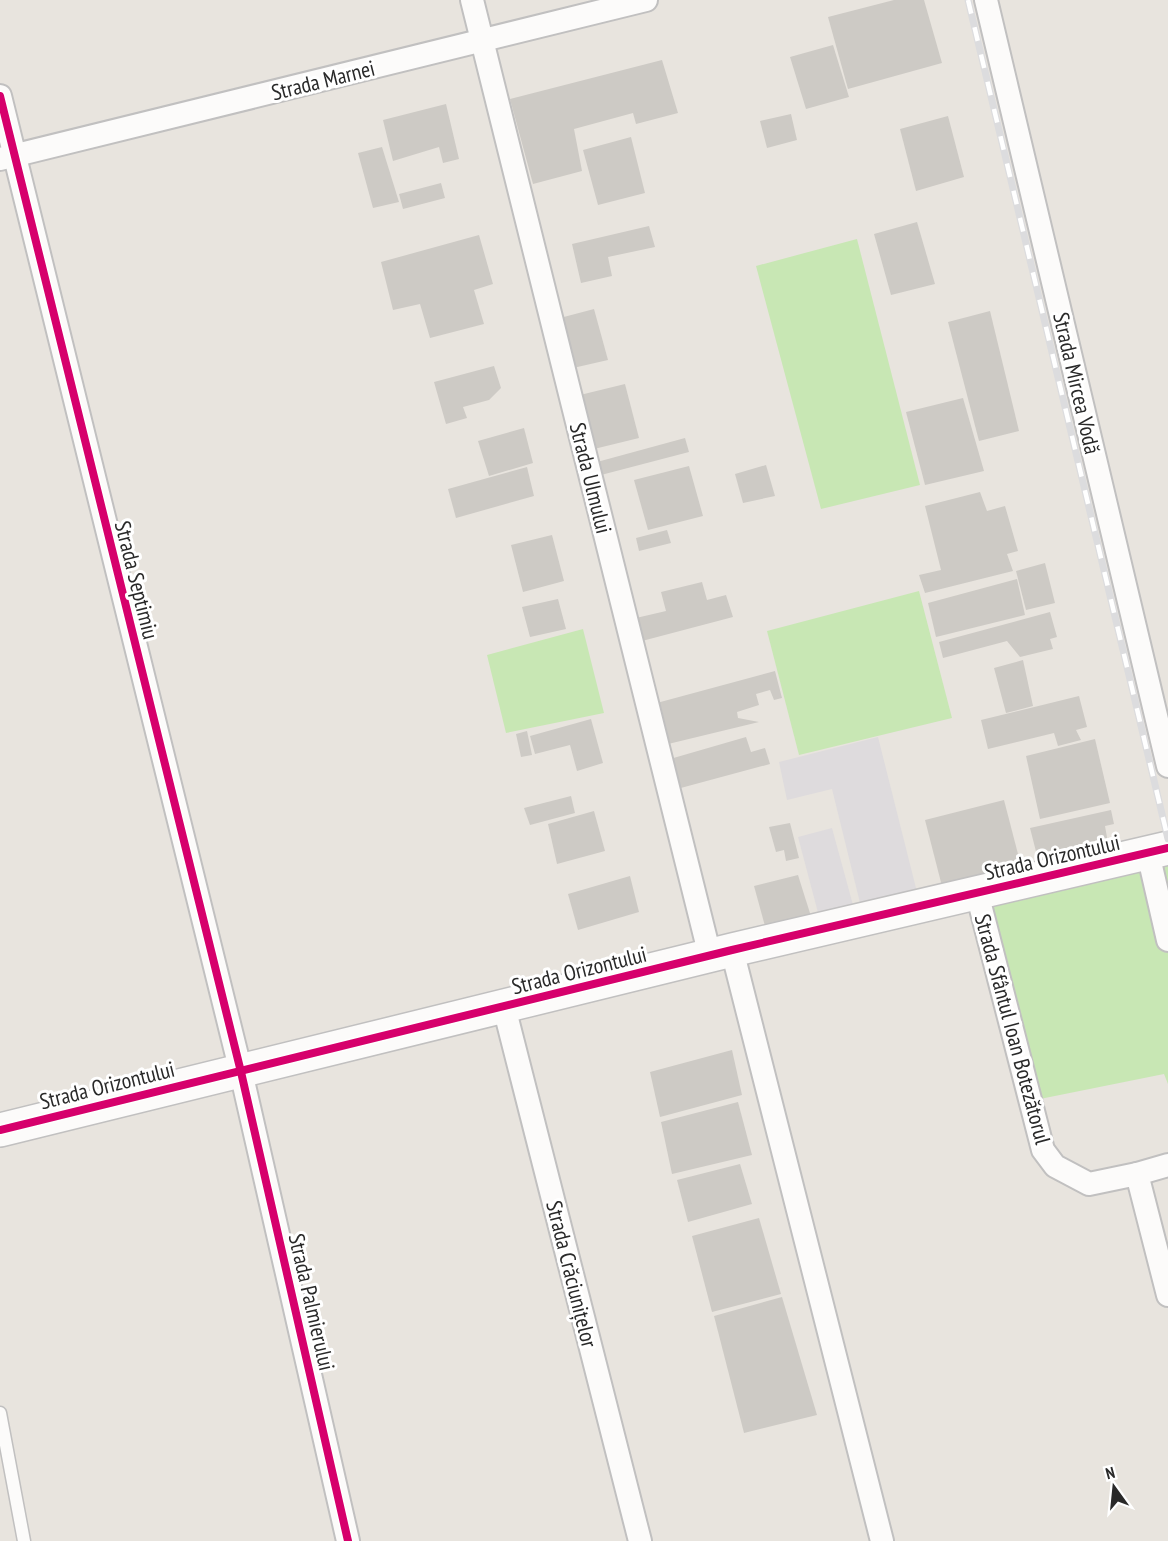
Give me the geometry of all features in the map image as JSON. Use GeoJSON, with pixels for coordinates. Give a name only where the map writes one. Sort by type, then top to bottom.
{"type":"FeatureCollection","features":[{"type":"Feature","properties":{"kind":"street","name":"Strada Ulmului"},"geometry":{"type":"LineString","coordinates":[[472,0],[721,953],[882,1541]]}},
{"type":"Feature","properties":{"kind":"street","name":"Strada Marnei"},"geometry":{"type":"LineString","coordinates":[[7,157],[645,0]]}},
{"type":"Feature","properties":{"kind":"street","name":"Strada Mircea Vodă"},"geometry":{"type":"LineString","coordinates":[[986,0],[1168,766]]}},
{"type":"Feature","properties":{"kind":"street","name":"Strada Septimiu"},"geometry":{"type":"LineString","coordinates":[[0,96],[7,157],[241,1072]]}},
{"type":"Feature","properties":{"kind":"street","name":"Strada Orizontului"},"geometry":{"type":"LineString","coordinates":[[0,1130],[721,953],[1158,850]]}},
{"type":"Feature","properties":{"kind":"street"},"geometry":{"type":"LineString","coordinates":[[1158,850],[1168,940]]}},
{"type":"Feature","properties":{"kind":"street","name":"Strada Sfântul Ioan Botezătorul"},"geometry":{"type":"LineString","coordinates":[[978,893],[1043,1150],[1055,1166],[1089,1184],[1168,1165]]}},
{"type":"Feature","properties":{"kind":"street","name":"Strada Crăciunițelor"},"geometry":{"type":"LineString","coordinates":[[504,1007],[640,1541]]}},
{"type":"Feature","properties":{"kind":"street","name":"Strada Palmierului"},"geometry":{"type":"LineString","coordinates":[[241,1072],[348,1541]]}},
{"type":"Feature","properties":{"kind":"street"},"geometry":{"type":"LineString","coordinates":[[1137,1174],[1168,1295]]}},
{"type":"Feature","properties":{"kind":"lane"},"geometry":{"type":"LineString","coordinates":[[0,1413],[24,1541]]}},
{"type":"Feature","properties":{"kind":"shaded area"},"geometry":{"type":"Polygon","coordinates":[[[878,737],[919,900],[863,915],[832,789],[787,800],[779,762],[878,737]]]}},
{"type":"Feature","properties":{"kind":"shaded area"},"geometry":{"type":"Polygon","coordinates":[[[832,828],[856,916],[821,924],[798,837],[832,828]]]}},
{"type":"Feature","properties":{"kind":"green space"},"geometry":{"type":"Polygon","coordinates":[[[857,239],[920,485],[821,509],[756,266],[857,239]]]}},
{"type":"Feature","properties":{"kind":"green space"},"geometry":{"type":"Polygon","coordinates":[[[919,591],[952,718],[799,755],[767,631],[919,591]]]}},
{"type":"Feature","properties":{"kind":"green space"},"geometry":{"type":"Polygon","coordinates":[[[583,629],[604,713],[506,733],[487,655],[583,629]]]}},
{"type":"Feature","properties":{"kind":"green space"},"geometry":{"type":"Polygon","coordinates":[[[1168,865],[1168,1084],[1164,1074],[1030,1101],[985,908],[1168,865]]]}},
{"type":"Feature","properties":{"kind":"building"},"geometry":{"type":"Polygon","coordinates":[[[894,0],[924,0],[942,63],[848,89],[828,17],[894,0]]]}},
{"type":"Feature","properties":{"kind":"building"},"geometry":{"type":"Polygon","coordinates":[[[833,45],[849,97],[806,109],[790,57],[833,45]]]}},
{"type":"Feature","properties":{"kind":"building"},"geometry":{"type":"Polygon","coordinates":[[[662,60],[678,113],[636,124],[633,113],[574,129],[582,171],[533,184],[510,99],[662,60]]]}},
{"type":"Feature","properties":{"kind":"building"},"geometry":{"type":"Polygon","coordinates":[[[446,104],[459,159],[443,163],[439,147],[393,161],[383,120],[446,104]]]}},
{"type":"Feature","properties":{"kind":"building"},"geometry":{"type":"Polygon","coordinates":[[[791,114],[797,140],[767,148],[760,121],[791,114]]]}},
{"type":"Feature","properties":{"kind":"building"},"geometry":{"type":"Polygon","coordinates":[[[948,116],[964,177],[916,191],[900,129],[948,116]]]}},
{"type":"Feature","properties":{"kind":"building"},"geometry":{"type":"Polygon","coordinates":[[[631,137],[645,193],[598,205],[583,150],[631,137]]]}},
{"type":"Feature","properties":{"kind":"building"},"geometry":{"type":"Polygon","coordinates":[[[382,147],[399,202],[373,208],[358,153],[382,147]]]}},
{"type":"Feature","properties":{"kind":"building"},"geometry":{"type":"Polygon","coordinates":[[[441,183],[445,198],[403,209],[399,194],[441,183]]]}},
{"type":"Feature","properties":{"kind":"building"},"geometry":{"type":"Polygon","coordinates":[[[917,222],[935,284],[891,295],[874,234],[917,222]]]}},
{"type":"Feature","properties":{"kind":"building"},"geometry":{"type":"Polygon","coordinates":[[[649,226],[655,247],[608,257],[612,276],[581,283],[572,244],[649,226]]]}},
{"type":"Feature","properties":{"kind":"building"},"geometry":{"type":"Polygon","coordinates":[[[479,235],[493,284],[474,290],[484,324],[430,338],[420,304],[393,310],[381,262],[479,235]]]}},
{"type":"Feature","properties":{"kind":"building"},"geometry":{"type":"Polygon","coordinates":[[[594,309],[608,360],[573,368],[560,318],[594,309]]]}},
{"type":"Feature","properties":{"kind":"building"},"geometry":{"type":"Polygon","coordinates":[[[990,311],[1019,431],[979,441],[948,322],[990,311]]]}},
{"type":"Feature","properties":{"kind":"building"},"geometry":{"type":"Polygon","coordinates":[[[494,366],[501,388],[489,400],[463,407],[467,418],[446,424],[434,382],[494,366]]]}},
{"type":"Feature","properties":{"kind":"building"},"geometry":{"type":"Polygon","coordinates":[[[625,384],[639,438],[594,449],[580,395],[625,384]]]}},
{"type":"Feature","properties":{"kind":"building"},"geometry":{"type":"Polygon","coordinates":[[[963,398],[984,471],[925,485],[906,412],[963,398]]]}},
{"type":"Feature","properties":{"kind":"building"},"geometry":{"type":"Polygon","coordinates":[[[524,428],[533,463],[489,476],[478,441],[524,428]]]}},
{"type":"Feature","properties":{"kind":"building"},"geometry":{"type":"Polygon","coordinates":[[[685,438],[689,452],[601,475],[597,462],[685,438]]]}},
{"type":"Feature","properties":{"kind":"building"},"geometry":{"type":"Polygon","coordinates":[[[766,465],[775,496],[743,503],[735,474],[766,465]]]}},
{"type":"Feature","properties":{"kind":"building"},"geometry":{"type":"Polygon","coordinates":[[[689,466],[703,516],[648,530],[634,480],[689,466]]]}},
{"type":"Feature","properties":{"kind":"building"},"geometry":{"type":"Polygon","coordinates":[[[527,467],[534,496],[456,518],[448,489],[527,467]]]}},
{"type":"Feature","properties":{"kind":"building"},"geometry":{"type":"Polygon","coordinates":[[[980,492],[987,511],[1005,506],[1018,551],[1007,554],[1013,571],[925,593],[919,575],[941,570],[925,506],[980,492]]]}},
{"type":"Feature","properties":{"kind":"building"},"geometry":{"type":"Polygon","coordinates":[[[667,530],[671,543],[639,551],[636,538],[667,530]]]}},
{"type":"Feature","properties":{"kind":"building"},"geometry":{"type":"Polygon","coordinates":[[[552,535],[564,581],[523,592],[511,545],[552,535]]]}},
{"type":"Feature","properties":{"kind":"building"},"geometry":{"type":"Polygon","coordinates":[[[1045,563],[1055,603],[1026,610],[1016,571],[1045,563]]]}},
{"type":"Feature","properties":{"kind":"building"},"geometry":{"type":"Polygon","coordinates":[[[1017,579],[1025,615],[936,637],[928,603],[1017,579]]]}},
{"type":"Feature","properties":{"kind":"building"},"geometry":{"type":"Polygon","coordinates":[[[702,582],[707,600],[726,595],[733,617],[642,641],[636,618],[666,611],[661,592],[702,582]]]}},
{"type":"Feature","properties":{"kind":"building"},"geometry":{"type":"Polygon","coordinates":[[[558,599],[566,629],[530,637],[522,607],[558,599]]]}},
{"type":"Feature","properties":{"kind":"building"},"geometry":{"type":"Polygon","coordinates":[[[1050,612],[1057,637],[1050,639],[1053,649],[1020,657],[1007,641],[943,658],[939,642],[1050,612]]]}},
{"type":"Feature","properties":{"kind":"building"},"geometry":{"type":"Polygon","coordinates":[[[1023,660],[1033,706],[1006,713],[994,668],[1023,660]]]}},
{"type":"Feature","properties":{"kind":"building"},"geometry":{"type":"Polygon","coordinates":[[[775,671],[782,698],[774,700],[770,690],[756,694],[759,705],[737,712],[738,718],[759,722],[664,745],[653,704],[775,671]]]}},
{"type":"Feature","properties":{"kind":"building"},"geometry":{"type":"Polygon","coordinates":[[[1079,696],[1087,727],[1076,730],[1081,740],[1058,746],[1054,733],[988,749],[981,720],[1079,696]]]}},
{"type":"Feature","properties":{"kind":"building"},"geometry":{"type":"Polygon","coordinates":[[[591,719],[603,763],[577,771],[570,745],[535,754],[530,736],[591,719]]]}},
{"type":"Feature","properties":{"kind":"building"},"geometry":{"type":"Polygon","coordinates":[[[527,731],[532,755],[521,757],[516,734],[527,731]]]}},
{"type":"Feature","properties":{"kind":"building"},"geometry":{"type":"Polygon","coordinates":[[[746,737],[751,752],[765,748],[770,764],[677,789],[670,759],[746,737]]]}},
{"type":"Feature","properties":{"kind":"building"},"geometry":{"type":"Polygon","coordinates":[[[1095,739],[1110,803],[1040,819],[1026,756],[1095,739]]]}},
{"type":"Feature","properties":{"kind":"building"},"geometry":{"type":"Polygon","coordinates":[[[571,796],[575,813],[530,825],[524,808],[571,796]]]}},
{"type":"Feature","properties":{"kind":"building"},"geometry":{"type":"Polygon","coordinates":[[[1004,800],[1024,877],[945,898],[925,820],[1004,800]]]}},
{"type":"Feature","properties":{"kind":"building"},"geometry":{"type":"Polygon","coordinates":[[[1111,810],[1114,824],[1105,826],[1108,843],[1097,847],[1102,860],[1042,875],[1030,828],[1111,810]]]}},
{"type":"Feature","properties":{"kind":"building"},"geometry":{"type":"Polygon","coordinates":[[[594,811],[605,851],[557,864],[548,824],[594,811]]]}},
{"type":"Feature","properties":{"kind":"building"},"geometry":{"type":"Polygon","coordinates":[[[790,823],[799,858],[786,861],[784,850],[776,852],[769,827],[790,823]]]}},
{"type":"Feature","properties":{"kind":"building"},"geometry":{"type":"Polygon","coordinates":[[[798,875],[814,926],[768,937],[754,886],[798,875]]]}},
{"type":"Feature","properties":{"kind":"building"},"geometry":{"type":"Polygon","coordinates":[[[630,876],[639,912],[578,930],[568,894],[630,876]]]}},
{"type":"Feature","properties":{"kind":"building"},"geometry":{"type":"Polygon","coordinates":[[[732,1050],[742,1095],[660,1117],[650,1072],[732,1050]]]}},
{"type":"Feature","properties":{"kind":"building"},"geometry":{"type":"Polygon","coordinates":[[[738,1102],[752,1155],[672,1174],[661,1122],[738,1102]]]}},
{"type":"Feature","properties":{"kind":"building"},"geometry":{"type":"Polygon","coordinates":[[[740,1164],[752,1204],[688,1222],[677,1180],[740,1164]]]}},
{"type":"Feature","properties":{"kind":"building"},"geometry":{"type":"Polygon","coordinates":[[[759,1218],[781,1294],[712,1312],[692,1236],[759,1218]]]}},
{"type":"Feature","properties":{"kind":"building"},"geometry":{"type":"Polygon","coordinates":[[[782,1297],[817,1415],[744,1433],[714,1316],[782,1297]]]}},
{"type":"Feature","properties":{"kind":"railway"},"geometry":{"type":"LineString","coordinates":[[968,0],[1168,839]]}},
{"type":"Feature","properties":{"kind":"cycle path"},"geometry":{"type":"LineString","coordinates":[[0,96],[241,1072],[348,1541]]}},
{"type":"Feature","properties":{"kind":"cycle path"},"geometry":{"type":"LineString","coordinates":[[0,1130],[732,950],[1168,848]]}}]}
